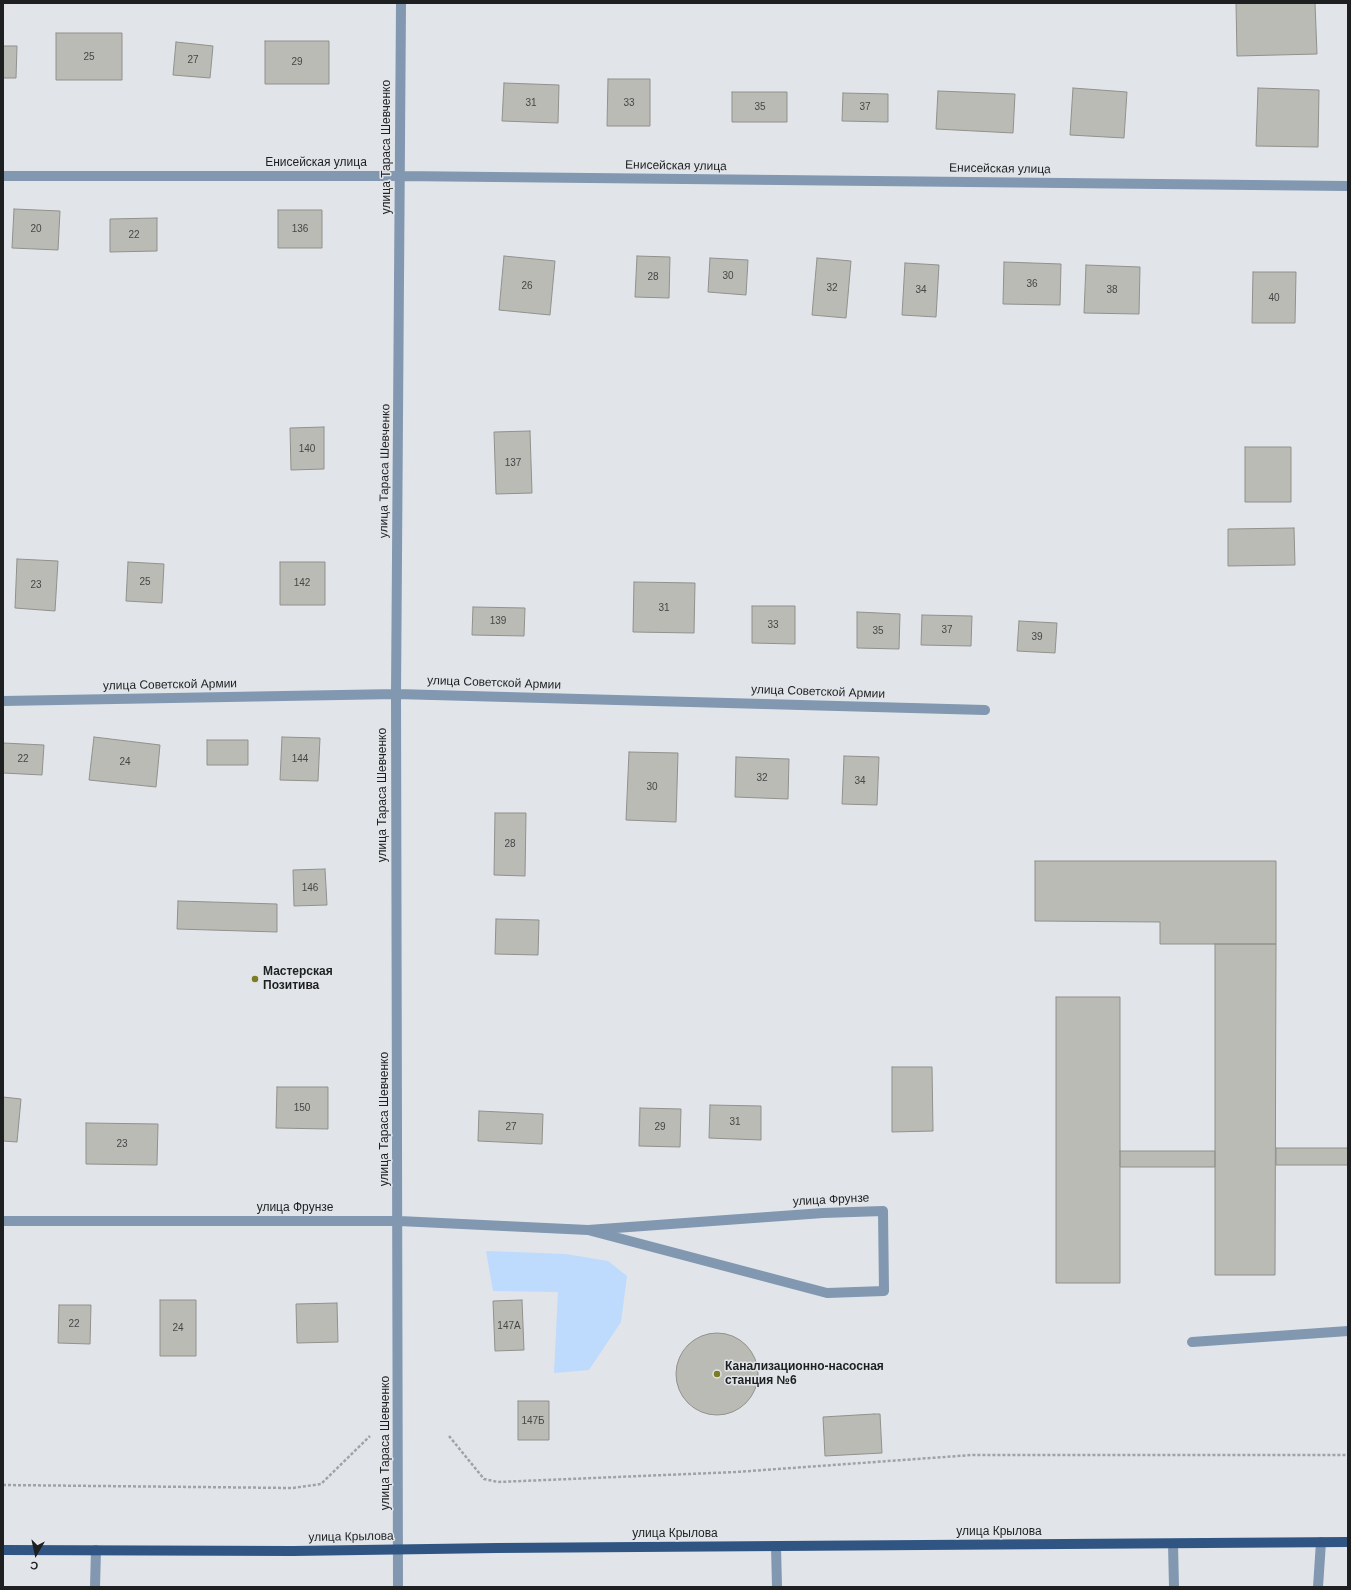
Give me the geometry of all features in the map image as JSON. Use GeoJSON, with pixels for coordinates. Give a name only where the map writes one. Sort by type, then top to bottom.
{"type":"FeatureCollection","features":[{"type":"Feature","properties":{"kind":"main road","name":"улица Крылова"},"geometry":{"type":"LineString","coordinates":[[3,1550],[399,1550],[1348,1542]]}},
{"type":"Feature","properties":{"kind":"street","name":"улица Тараса Шевченко"},"geometry":{"type":"LineString","coordinates":[[398,1587],[396,694],[401,3]]}},
{"type":"Feature","properties":{"kind":"street","name":"Енисейская улица"},"geometry":{"type":"LineString","coordinates":[[3,176],[400,176],[1348,186]]}},
{"type":"Feature","properties":{"kind":"street","name":"улица Советской Армии"},"geometry":{"type":"LineString","coordinates":[[3,701],[396,694],[985,710]]}},
{"type":"Feature","properties":{"kind":"street","name":"улица Фрунзе"},"geometry":{"type":"LineString","coordinates":[[3,1221],[398,1221],[588,1230],[822,1213],[883,1211],[884,1291],[827,1292],[588,1230]]}},
{"type":"Feature","properties":{"kind":"street"},"geometry":{"type":"LineString","coordinates":[[1192,1342],[1348,1332]]}},
{"type":"Feature","properties":{"kind":"street"},"geometry":{"type":"LineString","coordinates":[[1318,1587],[1320,1542]]}},
{"type":"Feature","properties":{"kind":"street"},"geometry":{"type":"LineString","coordinates":[[1173,1544],[1174,1587]]}},
{"type":"Feature","properties":{"kind":"street"},"geometry":{"type":"LineString","coordinates":[[776,1546],[777,1587]]}},
{"type":"Feature","properties":{"kind":"street"},"geometry":{"type":"LineString","coordinates":[[95,1587],[96,1550]]}},
{"type":"Feature","properties":{"kind":"path"},"geometry":{"type":"LineString","coordinates":[[3,1485],[292,1488],[321,1484],[370,1436]]}},
{"type":"Feature","properties":{"kind":"path"},"geometry":{"type":"LineString","coordinates":[[449,1436],[484,1479],[498,1482],[736,1472],[972,1455],[1348,1455]]}},
{"type":"Feature","properties":{"kind":"shaded area"},"geometry":{"type":"Polygon","coordinates":[[[486,1251],[566,1254],[608,1261],[627,1276],[621,1322],[589,1370],[554,1373],[558,1292],[493,1291],[486,1251]]]}},
{"type":"Feature","properties":{"kind":"building"},"geometry":{"type":"Polygon","coordinates":[[[1236,3],[1315,3],[1317,54],[1237,56],[1236,3]]]}},
{"type":"Feature","properties":{"kind":"building"},"geometry":{"type":"Polygon","coordinates":[[[56,33],[122,33],[122,80],[56,80],[56,33]]]}},
{"type":"Feature","properties":{"kind":"building"},"geometry":{"type":"Polygon","coordinates":[[[265,41],[329,41],[329,84],[265,84],[265,41]]]}},
{"type":"Feature","properties":{"kind":"building"},"geometry":{"type":"Polygon","coordinates":[[[176,42],[213,46],[210,78],[173,75],[176,42]]]}},
{"type":"Feature","properties":{"kind":"building"},"geometry":{"type":"Polygon","coordinates":[[[3,46],[17,46],[16,78],[3,78],[3,46]]]}},
{"type":"Feature","properties":{"kind":"building"},"geometry":{"type":"Polygon","coordinates":[[[608,79],[650,79],[650,126],[607,126],[608,79]]]}},
{"type":"Feature","properties":{"kind":"building"},"geometry":{"type":"Polygon","coordinates":[[[504,83],[559,85],[558,123],[502,121],[504,83]]]}},
{"type":"Feature","properties":{"kind":"building"},"geometry":{"type":"Polygon","coordinates":[[[1073,88],[1127,92],[1124,138],[1070,135],[1073,88]]]}},
{"type":"Feature","properties":{"kind":"building"},"geometry":{"type":"Polygon","coordinates":[[[1258,88],[1319,90],[1318,147],[1256,146],[1258,88]]]}},
{"type":"Feature","properties":{"kind":"building"},"geometry":{"type":"Polygon","coordinates":[[[938,91],[1015,94],[1013,133],[936,129],[938,91]]]}},
{"type":"Feature","properties":{"kind":"building"},"geometry":{"type":"Polygon","coordinates":[[[732,92],[787,92],[787,122],[732,122],[732,92]]]}},
{"type":"Feature","properties":{"kind":"building"},"geometry":{"type":"Polygon","coordinates":[[[843,93],[888,94],[888,122],[842,121],[843,93]]]}},
{"type":"Feature","properties":{"kind":"building"},"geometry":{"type":"Polygon","coordinates":[[[14,209],[60,211],[58,250],[12,248],[14,209]]]}},
{"type":"Feature","properties":{"kind":"building"},"geometry":{"type":"Polygon","coordinates":[[[278,210],[322,210],[322,248],[278,248],[278,210]]]}},
{"type":"Feature","properties":{"kind":"building"},"geometry":{"type":"Polygon","coordinates":[[[157,218],[157,251],[110,252],[110,219],[157,218]]]}},
{"type":"Feature","properties":{"kind":"building"},"geometry":{"type":"Polygon","coordinates":[[[504,256],[555,261],[550,315],[499,310],[504,256]]]}},
{"type":"Feature","properties":{"kind":"building"},"geometry":{"type":"Polygon","coordinates":[[[637,256],[670,257],[669,298],[635,297],[637,256]]]}},
{"type":"Feature","properties":{"kind":"building"},"geometry":{"type":"Polygon","coordinates":[[[710,258],[748,260],[746,295],[708,292],[710,258]]]}},
{"type":"Feature","properties":{"kind":"building"},"geometry":{"type":"Polygon","coordinates":[[[817,258],[851,261],[846,318],[812,315],[817,258]]]}},
{"type":"Feature","properties":{"kind":"building"},"geometry":{"type":"Polygon","coordinates":[[[1004,262],[1061,264],[1060,305],[1003,304],[1004,262]]]}},
{"type":"Feature","properties":{"kind":"building"},"geometry":{"type":"Polygon","coordinates":[[[905,263],[939,265],[936,317],[902,315],[905,263]]]}},
{"type":"Feature","properties":{"kind":"building"},"geometry":{"type":"Polygon","coordinates":[[[1086,265],[1140,267],[1139,314],[1084,313],[1086,265]]]}},
{"type":"Feature","properties":{"kind":"building"},"geometry":{"type":"Polygon","coordinates":[[[1253,272],[1296,272],[1295,323],[1252,323],[1253,272]]]}},
{"type":"Feature","properties":{"kind":"building"},"geometry":{"type":"Polygon","coordinates":[[[324,427],[324,469],[291,470],[290,428],[324,427]]]}},
{"type":"Feature","properties":{"kind":"building"},"geometry":{"type":"Polygon","coordinates":[[[530,431],[532,493],[496,494],[494,432],[530,431]]]}},
{"type":"Feature","properties":{"kind":"building"},"geometry":{"type":"Polygon","coordinates":[[[1245,447],[1291,447],[1291,502],[1245,502],[1245,447]]]}},
{"type":"Feature","properties":{"kind":"building"},"geometry":{"type":"Polygon","coordinates":[[[1294,528],[1295,565],[1228,566],[1228,529],[1294,528]]]}},
{"type":"Feature","properties":{"kind":"building"},"geometry":{"type":"Polygon","coordinates":[[[17,559],[58,561],[55,611],[15,608],[17,559]]]}},
{"type":"Feature","properties":{"kind":"building"},"geometry":{"type":"Polygon","coordinates":[[[128,562],[164,564],[162,603],[126,601],[128,562]]]}},
{"type":"Feature","properties":{"kind":"building"},"geometry":{"type":"Polygon","coordinates":[[[280,562],[325,562],[325,605],[280,605],[280,562]]]}},
{"type":"Feature","properties":{"kind":"building"},"geometry":{"type":"Polygon","coordinates":[[[634,582],[695,583],[694,633],[633,632],[634,582]]]}},
{"type":"Feature","properties":{"kind":"building"},"geometry":{"type":"Polygon","coordinates":[[[752,606],[795,606],[795,644],[752,643],[752,606]]]}},
{"type":"Feature","properties":{"kind":"building"},"geometry":{"type":"Polygon","coordinates":[[[473,607],[525,608],[524,636],[472,635],[473,607]]]}},
{"type":"Feature","properties":{"kind":"building"},"geometry":{"type":"Polygon","coordinates":[[[857,612],[900,614],[899,649],[857,648],[857,612]]]}},
{"type":"Feature","properties":{"kind":"building"},"geometry":{"type":"Polygon","coordinates":[[[922,615],[972,616],[971,646],[921,645],[922,615]]]}},
{"type":"Feature","properties":{"kind":"building"},"geometry":{"type":"Polygon","coordinates":[[[1019,621],[1057,623],[1055,653],[1017,651],[1019,621]]]}},
{"type":"Feature","properties":{"kind":"building"},"geometry":{"type":"Polygon","coordinates":[[[94,737],[160,745],[156,787],[89,780],[94,737]]]}},
{"type":"Feature","properties":{"kind":"building"},"geometry":{"type":"Polygon","coordinates":[[[282,737],[320,738],[318,781],[280,780],[282,737]]]}},
{"type":"Feature","properties":{"kind":"building"},"geometry":{"type":"Polygon","coordinates":[[[207,740],[248,740],[248,765],[207,765],[207,740]]]}},
{"type":"Feature","properties":{"kind":"building"},"geometry":{"type":"Polygon","coordinates":[[[3,743],[44,745],[42,775],[3,773],[3,743]]]}},
{"type":"Feature","properties":{"kind":"building"},"geometry":{"type":"Polygon","coordinates":[[[629,752],[678,753],[676,822],[626,820],[629,752]]]}},
{"type":"Feature","properties":{"kind":"building"},"geometry":{"type":"Polygon","coordinates":[[[844,756],[879,757],[877,805],[842,804],[844,756]]]}},
{"type":"Feature","properties":{"kind":"building"},"geometry":{"type":"Polygon","coordinates":[[[736,757],[789,759],[788,799],[735,797],[736,757]]]}},
{"type":"Feature","properties":{"kind":"building"},"geometry":{"type":"Polygon","coordinates":[[[495,813],[526,813],[525,876],[494,875],[495,813]]]}},
{"type":"Feature","properties":{"kind":"building"},"geometry":{"type":"Polygon","coordinates":[[[1035,861],[1276,861],[1276,944],[1160,944],[1160,922],[1035,921],[1035,861]]]}},
{"type":"Feature","properties":{"kind":"building"},"geometry":{"type":"Polygon","coordinates":[[[325,869],[327,905],[294,906],[293,870],[325,869]]]}},
{"type":"Feature","properties":{"kind":"building"},"geometry":{"type":"Polygon","coordinates":[[[178,901],[277,904],[277,932],[177,929],[178,901]]]}},
{"type":"Feature","properties":{"kind":"building"},"geometry":{"type":"Polygon","coordinates":[[[496,919],[539,920],[538,955],[495,954],[496,919]]]}},
{"type":"Feature","properties":{"kind":"building"},"geometry":{"type":"Polygon","coordinates":[[[1215,944],[1276,944],[1275,1275],[1215,1275],[1215,944]]]}},
{"type":"Feature","properties":{"kind":"building"},"geometry":{"type":"Polygon","coordinates":[[[1056,997],[1120,997],[1120,1283],[1056,1283],[1056,997]]]}},
{"type":"Feature","properties":{"kind":"building"},"geometry":{"type":"Polygon","coordinates":[[[892,1067],[932,1067],[933,1131],[892,1132],[892,1067]]]}},
{"type":"Feature","properties":{"kind":"building"},"geometry":{"type":"Polygon","coordinates":[[[277,1087],[328,1087],[328,1129],[276,1128],[277,1087]]]}},
{"type":"Feature","properties":{"kind":"building"},"geometry":{"type":"Polygon","coordinates":[[[3,1097],[21,1099],[17,1142],[3,1141],[3,1097]]]}},
{"type":"Feature","properties":{"kind":"building"},"geometry":{"type":"Polygon","coordinates":[[[710,1105],[761,1106],[761,1140],[709,1138],[710,1105]]]}},
{"type":"Feature","properties":{"kind":"building"},"geometry":{"type":"Polygon","coordinates":[[[640,1108],[681,1109],[680,1147],[639,1146],[640,1108]]]}},
{"type":"Feature","properties":{"kind":"building"},"geometry":{"type":"Polygon","coordinates":[[[479,1111],[543,1114],[542,1144],[478,1141],[479,1111]]]}},
{"type":"Feature","properties":{"kind":"building"},"geometry":{"type":"Polygon","coordinates":[[[86,1123],[158,1124],[157,1165],[86,1164],[86,1123]]]}},
{"type":"Feature","properties":{"kind":"building"},"geometry":{"type":"Polygon","coordinates":[[[1276,1148],[1348,1148],[1348,1165],[1276,1165],[1276,1148]]]}},
{"type":"Feature","properties":{"kind":"building"},"geometry":{"type":"Polygon","coordinates":[[[1120,1151],[1215,1151],[1215,1167],[1120,1167],[1120,1151]]]}},
{"type":"Feature","properties":{"kind":"building"},"geometry":{"type":"Polygon","coordinates":[[[160,1300],[196,1300],[196,1356],[160,1356],[160,1300]]]}},
{"type":"Feature","properties":{"kind":"building"},"geometry":{"type":"Polygon","coordinates":[[[522,1300],[524,1350],[495,1351],[493,1301],[522,1300]]]}},
{"type":"Feature","properties":{"kind":"building"},"geometry":{"type":"Polygon","coordinates":[[[337,1303],[338,1342],[297,1343],[296,1304],[337,1303]]]}},
{"type":"Feature","properties":{"kind":"building"},"geometry":{"type":"Polygon","coordinates":[[[59,1305],[91,1305],[90,1344],[58,1343],[59,1305]]]}},
{"type":"Feature","properties":{"kind":"building","name":"Канализационно-насосная станция №6"},"geometry":{"type":"Polygon","coordinates":[[[717,1333],[733,1336],[746,1345],[755,1358],[758,1374],[755,1390],[746,1403],[733,1412],[717,1415],[701,1412],[688,1403],[679,1390],[676,1374],[679,1358],[688,1345],[701,1336],[717,1333]]]}},
{"type":"Feature","properties":{"kind":"building"},"geometry":{"type":"Polygon","coordinates":[[[518,1401],[549,1401],[549,1440],[518,1440],[518,1401]]]}},
{"type":"Feature","properties":{"kind":"building"},"geometry":{"type":"Polygon","coordinates":[[[880,1414],[882,1453],[825,1456],[823,1417],[880,1414]]]}},
{"type":"Feature","properties":{"kind":"place","name":"Мастерская Позитива"},"geometry":{"type":"Point","coordinates":[255,979]}},
{"type":"Feature","properties":{"kind":"place","name":"Канализационно-насосная станция №6"},"geometry":{"type":"Point","coordinates":[717,1374]}}]}
